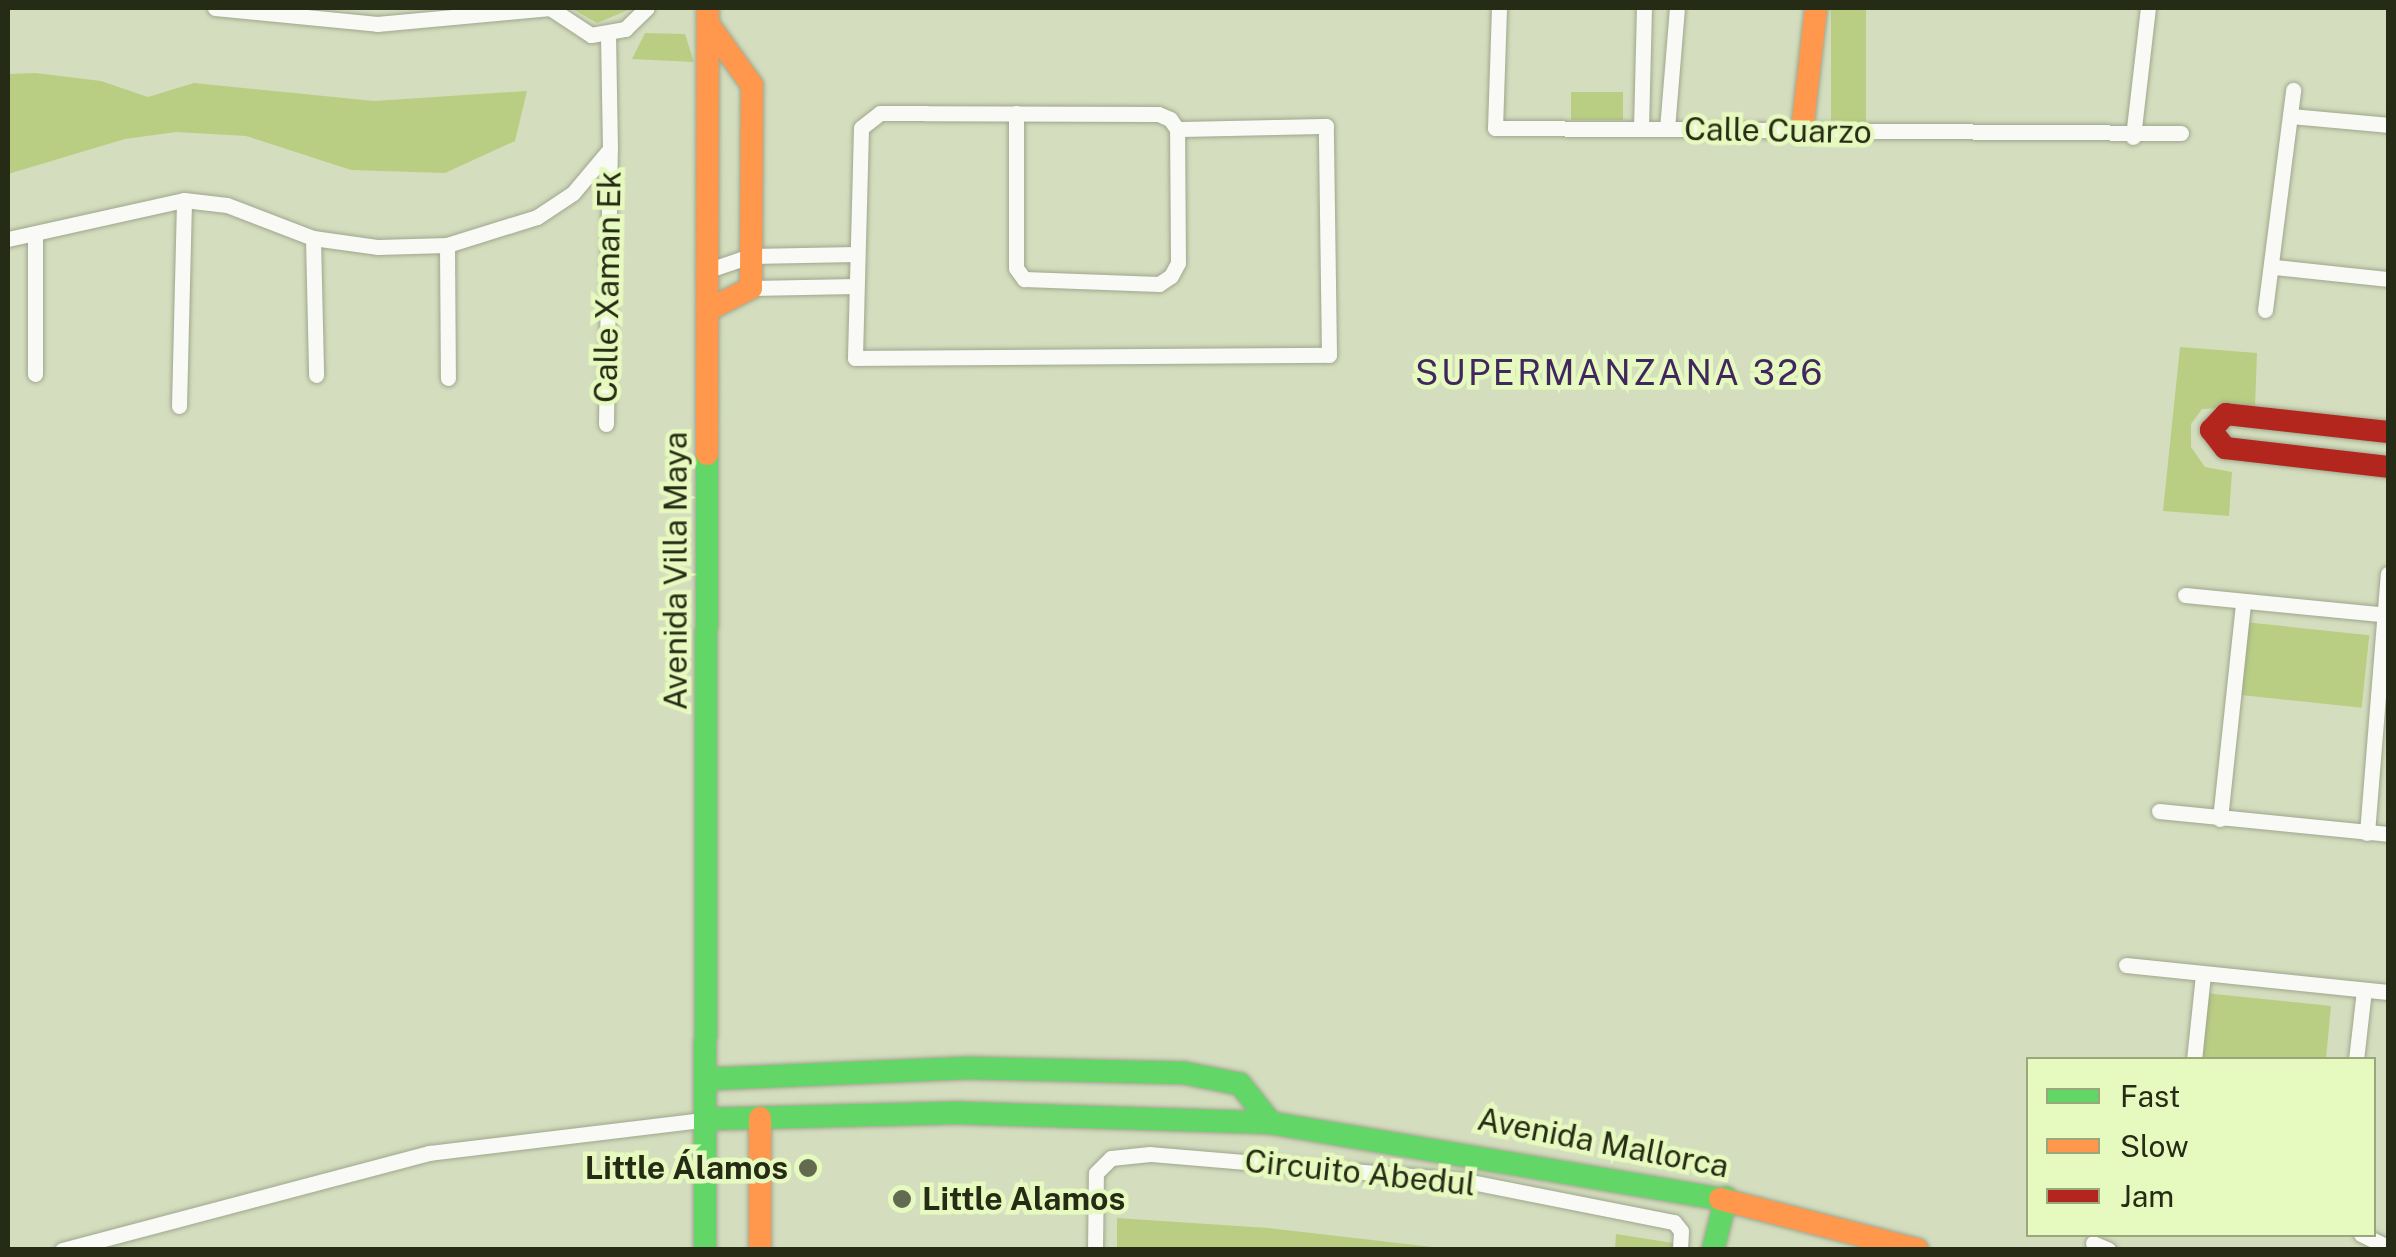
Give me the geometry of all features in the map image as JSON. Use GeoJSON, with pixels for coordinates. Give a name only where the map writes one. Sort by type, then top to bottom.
{"type":"FeatureCollection","features":[{"type":"Feature","properties":{"kind":"main road"},"geometry":{"type":"LineString","coordinates":[[1802,131],[1816,8]]}},
{"type":"Feature","properties":{"kind":"main road"},"geometry":{"type":"LineString","coordinates":[[708,16],[752,85],[751,288],[710,309]]}},
{"type":"Feature","properties":{"kind":"main road","name":"Avenida Villa Maya"},"geometry":{"type":"LineString","coordinates":[[705,1250],[708,16]]}},
{"type":"Feature","properties":{"kind":"main road"},"geometry":{"type":"LineString","coordinates":[[2388,432],[2226,414],[2211,430],[2225,448],[2388,466]]}},
{"type":"Feature","properties":{"kind":"main road"},"geometry":{"type":"LineString","coordinates":[[708,1079],[968,1068],[1184,1073],[1240,1084],[1271,1123]]}},
{"type":"Feature","properties":{"kind":"main road","name":"Avenida Mallorca"},"geometry":{"type":"LineString","coordinates":[[708,1120],[961,1112],[1271,1123],[1429,1144],[1726,1198],[1918,1250]]}},
{"type":"Feature","properties":{"kind":"main road"},"geometry":{"type":"LineString","coordinates":[[760,1118],[760,1250]]}},
{"type":"Feature","properties":{"kind":"main road"},"geometry":{"type":"LineString","coordinates":[[1714,1250],[1726,1198]]}},
{"type":"Feature","properties":{"kind":"street"},"geometry":{"type":"LineString","coordinates":[[215,8],[376,24],[497,18],[550,8],[575,30],[608,34],[625,29],[648,8]]}},
{"type":"Feature","properties":{"kind":"street"},"geometry":{"type":"LineString","coordinates":[[690,8],[708,16]]}},
{"type":"Feature","properties":{"kind":"street","name":"Calle Cuarzo"},"geometry":{"type":"LineString","coordinates":[[1499,8],[1495,128],[2133,136],[2181,133]]}},
{"type":"Feature","properties":{"kind":"street"},"geometry":{"type":"LineString","coordinates":[[1641,129],[1644,8]]}},
{"type":"Feature","properties":{"kind":"street"},"geometry":{"type":"LineString","coordinates":[[1667,128],[1678,8]]}},
{"type":"Feature","properties":{"kind":"street"},"geometry":{"type":"LineString","coordinates":[[2133,136],[2148,8]]}},
{"type":"Feature","properties":{"kind":"street","name":"Calle Xaman Ek"},"geometry":{"type":"LineString","coordinates":[[606,424],[608,34]]}},
{"type":"Feature","properties":{"kind":"street"},"geometry":{"type":"LineString","coordinates":[[2266,310],[2275,267],[2292,90]]}},
{"type":"Feature","properties":{"kind":"street"},"geometry":{"type":"LineString","coordinates":[[1016,114],[1016,268],[1039,283],[1159,284],[1171,276],[1178,264],[1177,128]]}},
{"type":"Feature","properties":{"kind":"street"},"geometry":{"type":"LineString","coordinates":[[1016,114],[1158,114],[1177,128],[1326,126],[1329,355],[855,358],[861,128],[867,117],[1016,114]]}},
{"type":"Feature","properties":{"kind":"street"},"geometry":{"type":"LineString","coordinates":[[2290,116],[2388,125]]}},
{"type":"Feature","properties":{"kind":"street"},"geometry":{"type":"LineString","coordinates":[[8,239],[35,237],[118,210],[184,200],[227,205],[313,238],[378,247],[446,244],[537,217],[574,192],[610,149]]}},
{"type":"Feature","properties":{"kind":"street"},"geometry":{"type":"LineString","coordinates":[[179,406],[184,200]]}},
{"type":"Feature","properties":{"kind":"street"},"geometry":{"type":"LineString","coordinates":[[35,237],[35,374]]}},
{"type":"Feature","properties":{"kind":"street"},"geometry":{"type":"LineString","coordinates":[[313,238],[316,375]]}},
{"type":"Feature","properties":{"kind":"street"},"geometry":{"type":"LineString","coordinates":[[446,244],[448,378]]}},
{"type":"Feature","properties":{"kind":"street"},"geometry":{"type":"LineString","coordinates":[[710,270],[750,256],[857,254]]}},
{"type":"Feature","properties":{"kind":"street"},"geometry":{"type":"LineString","coordinates":[[2275,267],[2388,279]]}},
{"type":"Feature","properties":{"kind":"street"},"geometry":{"type":"LineString","coordinates":[[751,288],[856,286]]}},
{"type":"Feature","properties":{"kind":"street"},"geometry":{"type":"LineString","coordinates":[[2368,832],[2388,574]]}},
{"type":"Feature","properties":{"kind":"street"},"geometry":{"type":"LineString","coordinates":[[2185,596],[2387,615]]}},
{"type":"Feature","properties":{"kind":"street"},"geometry":{"type":"LineString","coordinates":[[2220,819],[2243,602]]}},
{"type":"Feature","properties":{"kind":"street"},"geometry":{"type":"LineString","coordinates":[[2159,811],[2388,834]]}},
{"type":"Feature","properties":{"kind":"street"},"geometry":{"type":"LineString","coordinates":[[2126,965],[2388,992]]}},
{"type":"Feature","properties":{"kind":"street"},"geometry":{"type":"LineString","coordinates":[[2194,1057],[2203,974]]}},
{"type":"Feature","properties":{"kind":"street"},"geometry":{"type":"LineString","coordinates":[[2356,1057],[2364,990]]}},
{"type":"Feature","properties":{"kind":"street"},"geometry":{"type":"LineString","coordinates":[[62,1250],[429,1153],[708,1120]]}},
{"type":"Feature","properties":{"kind":"street","name":"Circuito Abedul"},"geometry":{"type":"LineString","coordinates":[[1095,1250],[1096,1173],[1111,1158],[1150,1154],[1461,1180],[1674,1222],[1681,1231],[1680,1250]]}},
{"type":"Feature","properties":{"kind":"green space"},"geometry":{"type":"Polygon","coordinates":[[[571,8],[633,8],[597,23],[571,8]]]}},
{"type":"Feature","properties":{"kind":"green space"},"geometry":{"type":"Polygon","coordinates":[[[1831,8],[1866,8],[1866,122],[1831,122],[1831,8]]]}},
{"type":"Feature","properties":{"kind":"green space"},"geometry":{"type":"Polygon","coordinates":[[[645,33],[685,34],[694,62],[632,59],[645,33]]]}},
{"type":"Feature","properties":{"kind":"green space"},"geometry":{"type":"Polygon","coordinates":[[[36,73],[101,81],[148,97],[194,83],[374,101],[527,91],[515,141],[445,173],[351,170],[246,136],[176,132],[125,139],[8,174],[8,74],[36,73]]]}},
{"type":"Feature","properties":{"kind":"green space"},"geometry":{"type":"Polygon","coordinates":[[[1571,92],[1623,92],[1623,120],[1571,120],[1571,92]]]}},
{"type":"Feature","properties":{"kind":"green space"},"geometry":{"type":"Polygon","coordinates":[[[2180,347],[2257,353],[2255,407],[2202,409],[2191,424],[2191,447],[2205,467],[2232,472],[2229,516],[2163,511],[2180,347]]]}},
{"type":"Feature","properties":{"kind":"green space"},"geometry":{"type":"Polygon","coordinates":[[[2244,622],[2369,635],[2362,708],[2236,695],[2244,622]]]}},
{"type":"Feature","properties":{"kind":"green space"},"geometry":{"type":"Polygon","coordinates":[[[2195,992],[2331,1006],[2326,1057],[2189,1057],[2195,992]]]}},
{"type":"Feature","properties":{"kind":"green space"},"geometry":{"type":"Polygon","coordinates":[[[1117,1218],[1268,1228],[1450,1249],[1117,1248],[1117,1218]]]}},
{"type":"Feature","properties":{"kind":"green space"},"geometry":{"type":"Polygon","coordinates":[[[1616,1234],[1673,1243],[1672,1249],[1615,1250],[1616,1234]]]}},
{"type":"Feature","properties":{"kind":"traffic: fast"},"geometry":{"type":"LineString","coordinates":[[705,1250],[707,454]]}},
{"type":"Feature","properties":{"kind":"traffic: fast"},"geometry":{"type":"LineString","coordinates":[[708,1079],[968,1068],[1184,1073],[1240,1084],[1271,1123]]}},
{"type":"Feature","properties":{"kind":"traffic: fast"},"geometry":{"type":"LineString","coordinates":[[708,1119],[961,1113],[1271,1123],[1720,1199]]}},
{"type":"Feature","properties":{"kind":"traffic: fast"},"geometry":{"type":"LineString","coordinates":[[1713,1250],[1726,1198]]}},
{"type":"Feature","properties":{"kind":"traffic: slow"},"geometry":{"type":"LineString","coordinates":[[707,454],[708,8]]}},
{"type":"Feature","properties":{"kind":"traffic: slow"},"geometry":{"type":"LineString","coordinates":[[1802,131],[1816,8]]}},
{"type":"Feature","properties":{"kind":"traffic: slow"},"geometry":{"type":"LineString","coordinates":[[708,24],[752,85],[751,288],[710,309]]}},
{"type":"Feature","properties":{"kind":"traffic: slow"},"geometry":{"type":"LineString","coordinates":[[760,1118],[760,1250]]}},
{"type":"Feature","properties":{"kind":"traffic: slow"},"geometry":{"type":"LineString","coordinates":[[1720,1199],[1918,1250]]}},
{"type":"Feature","properties":{"kind":"traffic: jam"},"geometry":{"type":"LineString","coordinates":[[2388,432],[2226,414],[2211,430],[2225,448],[2388,467]]}},
{"type":"Feature","properties":{"kind":"place","name":"Little Álamos"},"geometry":{"type":"Point","coordinates":[808,1168]}},
{"type":"Feature","properties":{"kind":"place","name":"Little Alamos"},"geometry":{"type":"Point","coordinates":[902,1199]}},
{"type":"Feature","properties":{"kind":"district","name":"SUPERMANZANA 326"},"geometry":{"type":"Point","coordinates":[1620,373]}}]}
